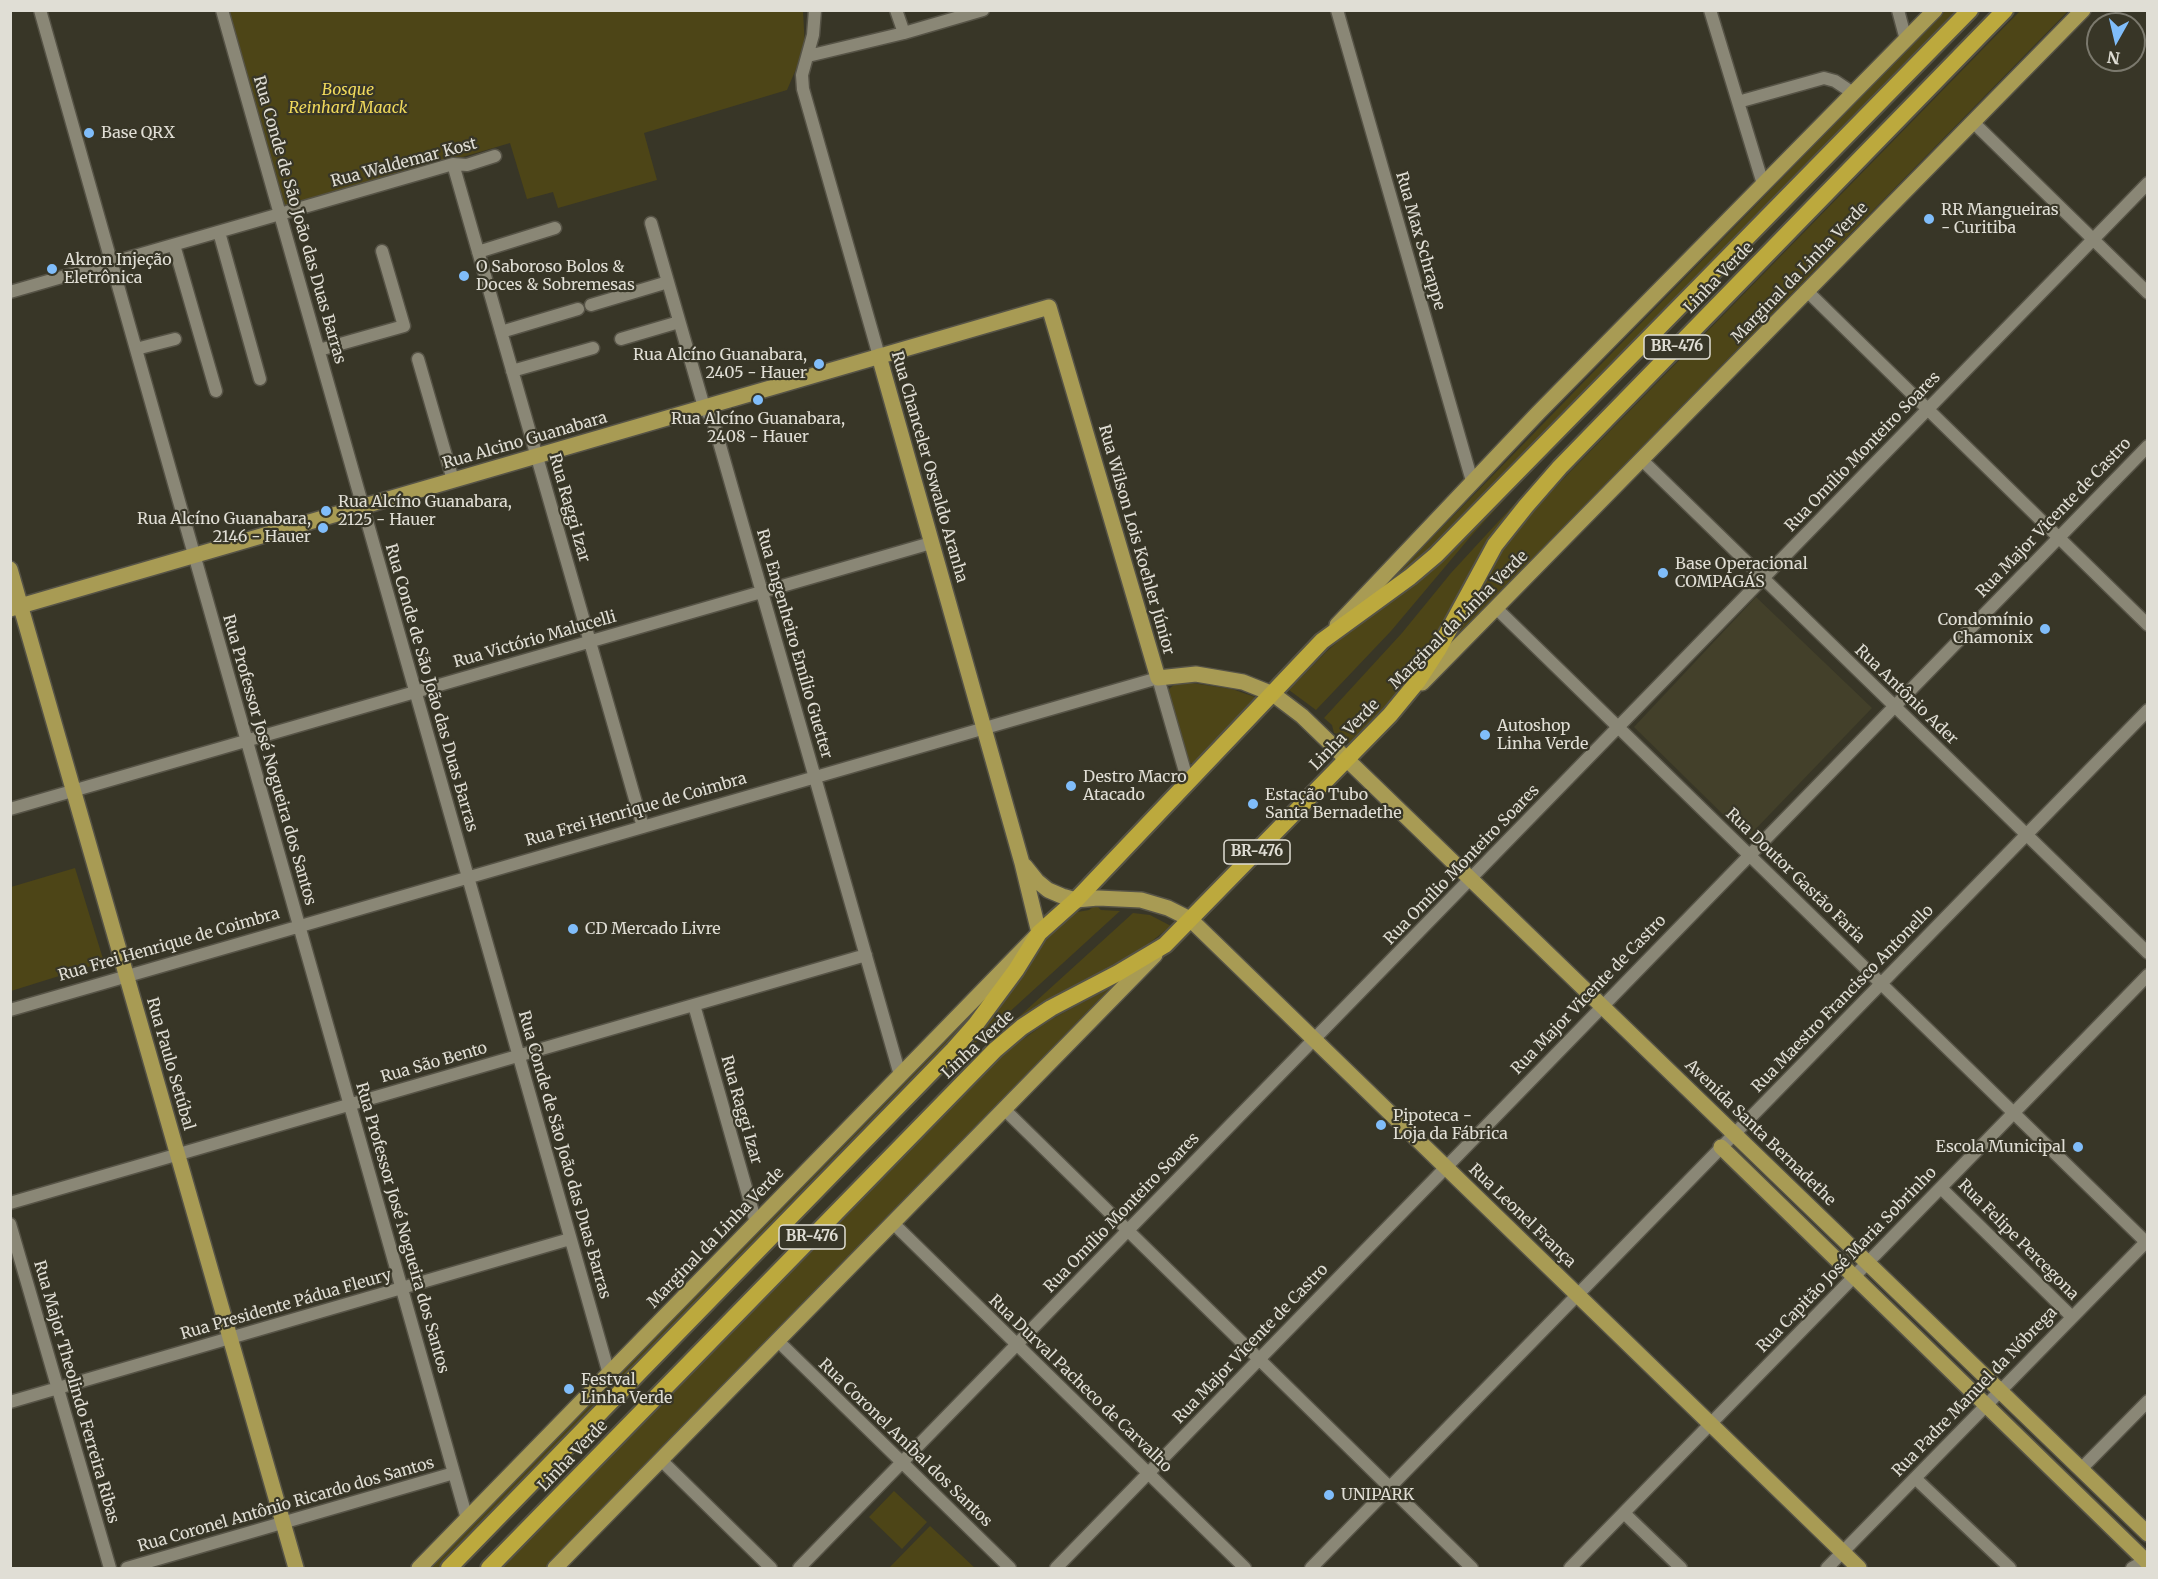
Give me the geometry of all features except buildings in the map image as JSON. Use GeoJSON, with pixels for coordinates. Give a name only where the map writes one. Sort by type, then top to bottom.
{"type":"FeatureCollection","features":[{"type":"Feature","properties":{"kind":"highway","name":"Linha Verde"},"geometry":{"type":"LineString","coordinates":[[449,1569],[953,1050],[976,1024],[1016,970],[1039,933],[1076,900],[1323,642],[1436,555],[1970,10]]}},
{"type":"Feature","properties":{"kind":"highway","name":"Linha Verde"},"geometry":{"type":"LineString","coordinates":[[489,1569],[995,1050],[1022,1027],[1051,1008],[1165,945],[1390,716],[1418,681],[1438,650],[1495,545],[1526,506],[1560,467],[2005,10]]}},
{"type":"Feature","properties":{"kind":"main road"},"geometry":{"type":"LineString","coordinates":[[1323,642],[1473,481],[1935,10]]}},
{"type":"Feature","properties":{"kind":"main road","name":"Marginal da Linha Verde"},"geometry":{"type":"LineString","coordinates":[[1390,716],[2083,10]]}},
{"type":"Feature","properties":{"kind":"main road","name":"Rua Alcino Guanabara"},"geometry":{"type":"LineString","coordinates":[[16,607],[1049,307]]}},
{"type":"Feature","properties":{"kind":"main road","name":"Rua Wilson Lois Koehler Júnior"},"geometry":{"type":"LineString","coordinates":[[1049,307],[1158,678]]}},
{"type":"Feature","properties":{"kind":"main road","name":"Rua Chanceler Oswaldo Aranha"},"geometry":{"type":"LineString","coordinates":[[879,356],[1022,862],[1039,933]]}},
{"type":"Feature","properties":{"kind":"main road","name":"Rua Paulo Setúbal"},"geometry":{"type":"LineString","coordinates":[[10,569],[16,607],[74,791],[296,1569]]}},
{"type":"Feature","properties":{"kind":"main road","name":"Rua Frei Henrique de Coimbra"},"geometry":{"type":"LineString","coordinates":[[1158,678],[1182,674],[1210,675],[1243,682],[1273,694],[1302,716],[1348,758]]}},
{"type":"Feature","properties":{"kind":"main road","name":"Avenida Santa Bernadethe"},"geometry":{"type":"LineString","coordinates":[[1348,758],[2148,1534]]}},
{"type":"Feature","properties":{"kind":"main road","name":"Rua Leonel França"},"geometry":{"type":"LineString","coordinates":[[1022,862],[1037,881],[1048,890],[1076,900],[1098,898],[1141,900],[1168,908],[1190,919],[1859,1569]]}},
{"type":"Feature","properties":{"kind":"main road","name":"Marginal da Linha Verde"},"geometry":{"type":"LineString","coordinates":[[419,1569],[1039,933]]}},
{"type":"Feature","properties":{"kind":"main road"},"geometry":{"type":"LineString","coordinates":[[555,1569],[1165,945]]}},
{"type":"Feature","properties":{"kind":"main road"},"geometry":{"type":"LineString","coordinates":[[1721,1147],[2143,1563]]}},
{"type":"Feature","properties":{"kind":"street","name":"Rua Professor José Nogueira dos Santos"},"geometry":{"type":"LineString","coordinates":[[40,10],[467,1519]]}},
{"type":"Feature","properties":{"kind":"street","name":"Rua Conde de São João das Duas Barras"},"geometry":{"type":"LineString","coordinates":[[222,10],[609,1374]]}},
{"type":"Feature","properties":{"kind":"street","name":"Rua Chanceler Oswaldo Aranha"},"geometry":{"type":"LineString","coordinates":[[815,10],[815,24],[802,75],[803,89],[879,356]]}},
{"type":"Feature","properties":{"kind":"street"},"geometry":{"type":"LineString","coordinates":[[897,10],[904,33]]}},
{"type":"Feature","properties":{"kind":"street"},"geometry":{"type":"LineString","coordinates":[[808,56],[904,33],[983,10]]}},
{"type":"Feature","properties":{"kind":"street","name":"Rua Max Schrappe"},"geometry":{"type":"LineString","coordinates":[[1337,10],[1473,481]]}},
{"type":"Feature","properties":{"kind":"street"},"geometry":{"type":"LineString","coordinates":[[1710,10],[1764,184]]}},
{"type":"Feature","properties":{"kind":"street"},"geometry":{"type":"LineString","coordinates":[[1898,10],[1906,40]]}},
{"type":"Feature","properties":{"kind":"street"},"geometry":{"type":"LineString","coordinates":[[1738,102],[1824,78],[1835,81],[1853,93]]}},
{"type":"Feature","properties":{"kind":"street"},"geometry":{"type":"LineString","coordinates":[[1973,122],[2148,294]]}},
{"type":"Feature","properties":{"kind":"street","name":"Rua Waldemar Kost"},"geometry":{"type":"LineString","coordinates":[[10,292],[453,164],[467,165],[495,156]]}},
{"type":"Feature","properties":{"kind":"street","name":"Rua Raggi Izar"},"geometry":{"type":"LineString","coordinates":[[453,164],[643,827]]}},
{"type":"Feature","properties":{"kind":"street","name":"Rua Omílio Monteiro Soares"},"geometry":{"type":"LineString","coordinates":[[799,1569],[2148,183]]}},
{"type":"Feature","properties":{"kind":"street","name":"Rua Engenheiro Emílio Guetter"},"geometry":{"type":"LineString","coordinates":[[651,223],[704,407],[713,420],[900,1075]]}},
{"type":"Feature","properties":{"kind":"street"},"geometry":{"type":"LineString","coordinates":[[478,252],[555,228]]}},
{"type":"Feature","properties":{"kind":"street"},"geometry":{"type":"LineString","coordinates":[[219,232],[260,379]]}},
{"type":"Feature","properties":{"kind":"street"},"geometry":{"type":"LineString","coordinates":[[174,245],[216,391]]}},
{"type":"Feature","properties":{"kind":"street"},"geometry":{"type":"LineString","coordinates":[[318,350],[404,326],[382,251]]}},
{"type":"Feature","properties":{"kind":"street"},"geometry":{"type":"LineString","coordinates":[[591,305],[668,282]]}},
{"type":"Feature","properties":{"kind":"street"},"geometry":{"type":"LineString","coordinates":[[1807,291],[2148,625]]}},
{"type":"Feature","properties":{"kind":"street"},"geometry":{"type":"LineString","coordinates":[[501,332],[578,309]]}},
{"type":"Feature","properties":{"kind":"street"},"geometry":{"type":"LineString","coordinates":[[621,339],[680,322]]}},
{"type":"Feature","properties":{"kind":"street"},"geometry":{"type":"LineString","coordinates":[[136,349],[176,339]]}},
{"type":"Feature","properties":{"kind":"street"},"geometry":{"type":"LineString","coordinates":[[512,371],[594,348]]}},
{"type":"Feature","properties":{"kind":"street"},"geometry":{"type":"LineString","coordinates":[[418,359],[453,480]]}},
{"type":"Feature","properties":{"kind":"street","name":"Rua Major Vicente de Castro"},"geometry":{"type":"LineString","coordinates":[[1056,1569],[2148,446]]}},
{"type":"Feature","properties":{"kind":"street","name":"Rua Antônio Ader"},"geometry":{"type":"LineString","coordinates":[[1642,460],[2148,953]]}},
{"type":"Feature","properties":{"kind":"street","name":"Rua Victório Malucelli"},"geometry":{"type":"LineString","coordinates":[[10,810],[931,543]]}},
{"type":"Feature","properties":{"kind":"street","name":"Rua Doutor Gastão Faria"},"geometry":{"type":"LineString","coordinates":[[1496,608],[2147,1242]]}},
{"type":"Feature","properties":{"kind":"street","name":"Rua Frei Henrique de Coimbra"},"geometry":{"type":"LineString","coordinates":[[10,1010],[1158,678]]}},
{"type":"Feature","properties":{"kind":"street","name":"Rua Wilson Lois Koehler Júnior"},"geometry":{"type":"LineString","coordinates":[[1158,678],[1188,782]]}},
{"type":"Feature","properties":{"kind":"street","name":"Rua Maestro Francisco Antonello"},"geometry":{"type":"LineString","coordinates":[[1311,1569],[2148,710]]}},
{"type":"Feature","properties":{"kind":"street","name":"Rua São Bento"},"geometry":{"type":"LineString","coordinates":[[10,1203],[866,955]]}},
{"type":"Feature","properties":{"kind":"street","name":"Rua Capitão José Maria Sobrinho"},"geometry":{"type":"LineString","coordinates":[[1570,1569],[2148,975]]}},
{"type":"Feature","properties":{"kind":"street","name":"Rua Raggi Izar"},"geometry":{"type":"LineString","coordinates":[[694,1005],[756,1223]]}},
{"type":"Feature","properties":{"kind":"street"},"geometry":{"type":"LineString","coordinates":[[1004,1109],[1472,1569]]}},
{"type":"Feature","properties":{"kind":"street","name":"Rua Felipe Percegona"},"geometry":{"type":"LineString","coordinates":[[1941,1188],[2072,1317]]}},
{"type":"Feature","properties":{"kind":"street","name":"Rua Durval Pacheco de Carvalho"},"geometry":{"type":"LineString","coordinates":[[893,1223],[1245,1569]]}},
{"type":"Feature","properties":{"kind":"street","name":"Rua Major Theolindo Ferreira Ribas"},"geometry":{"type":"LineString","coordinates":[[10,1224],[110,1569]]}},
{"type":"Feature","properties":{"kind":"street","name":"Rua Presidente Pádua Fleury"},"geometry":{"type":"LineString","coordinates":[[10,1402],[570,1239]]}},
{"type":"Feature","properties":{"kind":"street","name":"Rua Padre Manuel da Nóbrega"},"geometry":{"type":"LineString","coordinates":[[1827,1569],[2147,1242]]}},
{"type":"Feature","properties":{"kind":"street","name":"Rua Coronel Aníbal dos Santos"},"geometry":{"type":"LineString","coordinates":[[778,1341],[1010,1569]]}},
{"type":"Feature","properties":{"kind":"street"},"geometry":{"type":"LineString","coordinates":[[2081,1469],[2148,1401]]}},
{"type":"Feature","properties":{"kind":"street"},"geometry":{"type":"LineString","coordinates":[[661,1460],[771,1569]]}},
{"type":"Feature","properties":{"kind":"street","name":"Rua Coronel Antônio Ricardo dos Santos"},"geometry":{"type":"LineString","coordinates":[[127,1569],[454,1473]]}},
{"type":"Feature","properties":{"kind":"street"},"geometry":{"type":"LineString","coordinates":[[1916,1478],[2010,1569]]}},
{"type":"Feature","properties":{"kind":"street"},"geometry":{"type":"LineString","coordinates":[[1624,1513],[1681,1569]]}},
{"type":"Feature","properties":{"kind":"shaded area"},"geometry":{"type":"Polygon","coordinates":[[[1756,597],[1872,708],[1747,838],[1634,727],[1756,597]]]}},
{"type":"Feature","properties":{"kind":"green space","name":"Bosque Reinhard Maack"},"geometry":{"type":"Polygon","coordinates":[[[228,11],[803,11],[805,48],[787,90],[644,133],[657,180],[558,208],[553,192],[527,199],[510,143],[284,210],[228,11]]]}},
{"type":"Feature","properties":{"kind":"green space"},"geometry":{"type":"Polygon","coordinates":[[[1945,11],[1958,11],[1433,548],[1388,583],[1945,11]]]}},
{"type":"Feature","properties":{"kind":"green space"},"geometry":{"type":"Polygon","coordinates":[[[2020,11],[2068,11],[1449,644],[1483,578],[1528,515],[2020,11]]]}},
{"type":"Feature","properties":{"kind":"green space"},"geometry":{"type":"Polygon","coordinates":[[[1512,489],[1391,631],[1316,710],[1289,690],[1326,652],[1512,489]]]}},
{"type":"Feature","properties":{"kind":"green space"},"geometry":{"type":"Polygon","coordinates":[[[1521,497],[1522,499],[1474,565],[1438,635],[1397,693],[1350,744],[1342,735],[1334,733],[1332,725],[1324,718],[1521,497]]]}},
{"type":"Feature","properties":{"kind":"green space"},"geometry":{"type":"Polygon","coordinates":[[[1176,683],[1232,689],[1255,697],[1255,700],[1194,763],[1190,763],[1187,759],[1169,694],[1169,689],[1176,683]]]}},
{"type":"Feature","properties":{"kind":"green space"},"geometry":{"type":"Polygon","coordinates":[[[75,868],[104,962],[11,991],[11,887],[75,868]]]}},
{"type":"Feature","properties":{"kind":"green space"},"geometry":{"type":"Polygon","coordinates":[[[1093,907],[1120,911],[971,1047],[969,1045],[1040,946],[1072,913],[1093,907]]]}},
{"type":"Feature","properties":{"kind":"green space"},"geometry":{"type":"Polygon","coordinates":[[[1133,913],[1150,915],[1171,926],[1138,952],[980,1056],[978,1054],[1133,913]]]}},
{"type":"Feature","properties":{"kind":"green space"},"geometry":{"type":"Polygon","coordinates":[[[1119,983],[550,1568],[498,1568],[1008,1050],[1050,1020],[1119,983]]]}},
{"type":"Feature","properties":{"kind":"green space"},"geometry":{"type":"Polygon","coordinates":[[[995,985],[970,1020],[464,1542],[438,1568],[425,1568],[995,985]]]}},
{"type":"Feature","properties":{"kind":"green space"},"geometry":{"type":"Polygon","coordinates":[[[894,1491],[927,1522],[902,1549],[869,1517],[894,1491]]]}},
{"type":"Feature","properties":{"kind":"green space"},"geometry":{"type":"Polygon","coordinates":[[[930,1526],[975,1568],[889,1568],[930,1526]]]}},
{"type":"Feature","properties":{"kind":"place","name":"Base QRX"},"geometry":{"type":"Point","coordinates":[89,133]}},
{"type":"Feature","properties":{"kind":"place","name":"RR Mangueiras - Curitiba"},"geometry":{"type":"Point","coordinates":[1929,219]}},
{"type":"Feature","properties":{"kind":"place","name":"Akron Injeção Eletrônica"},"geometry":{"type":"Point","coordinates":[52,269]}},
{"type":"Feature","properties":{"kind":"place","name":"O Saboroso Bolos & Doces & Sobremesas"},"geometry":{"type":"Point","coordinates":[464,276]}},
{"type":"Feature","properties":{"kind":"place","name":"Rua Alcíno Guanabara, 2405 - Hauer"},"geometry":{"type":"Point","coordinates":[819,364]}},
{"type":"Feature","properties":{"kind":"place","name":"Rua Alcíno Guanabara, 2408 - Hauer"},"geometry":{"type":"Point","coordinates":[758,400]}},
{"type":"Feature","properties":{"kind":"place","name":"Rua Alcíno Guanabara, 2125 - Hauer"},"geometry":{"type":"Point","coordinates":[326,511]}},
{"type":"Feature","properties":{"kind":"place","name":"Rua Alcíno Guanabara, 2146 - Hauer"},"geometry":{"type":"Point","coordinates":[323,528]}},
{"type":"Feature","properties":{"kind":"place","name":"Base Operacional COMPAGÁS"},"geometry":{"type":"Point","coordinates":[1663,573]}},
{"type":"Feature","properties":{"kind":"place","name":"Condomínio Chamonix"},"geometry":{"type":"Point","coordinates":[2045,629]}},
{"type":"Feature","properties":{"kind":"place","name":"Autoshop Linha Verde"},"geometry":{"type":"Point","coordinates":[1485,735]}},
{"type":"Feature","properties":{"kind":"place","name":"Destro Macro Atacado"},"geometry":{"type":"Point","coordinates":[1071,786]}},
{"type":"Feature","properties":{"kind":"place","name":"Estação Tubo Santa Bernadethe"},"geometry":{"type":"Point","coordinates":[1253,804]}},
{"type":"Feature","properties":{"kind":"place","name":"CD Mercado Livre"},"geometry":{"type":"Point","coordinates":[573,929]}},
{"type":"Feature","properties":{"kind":"place","name":"Pipoteca - Loja da Fábrica"},"geometry":{"type":"Point","coordinates":[1381,1125]}},
{"type":"Feature","properties":{"kind":"place","name":"Escola Municipal"},"geometry":{"type":"Point","coordinates":[2078,1147]}},
{"type":"Feature","properties":{"kind":"place","name":"Festval Linha Verde"},"geometry":{"type":"Point","coordinates":[569,1389]}},
{"type":"Feature","properties":{"kind":"place","name":"UNIPARK"},"geometry":{"type":"Point","coordinates":[1329,1495]}}]}
